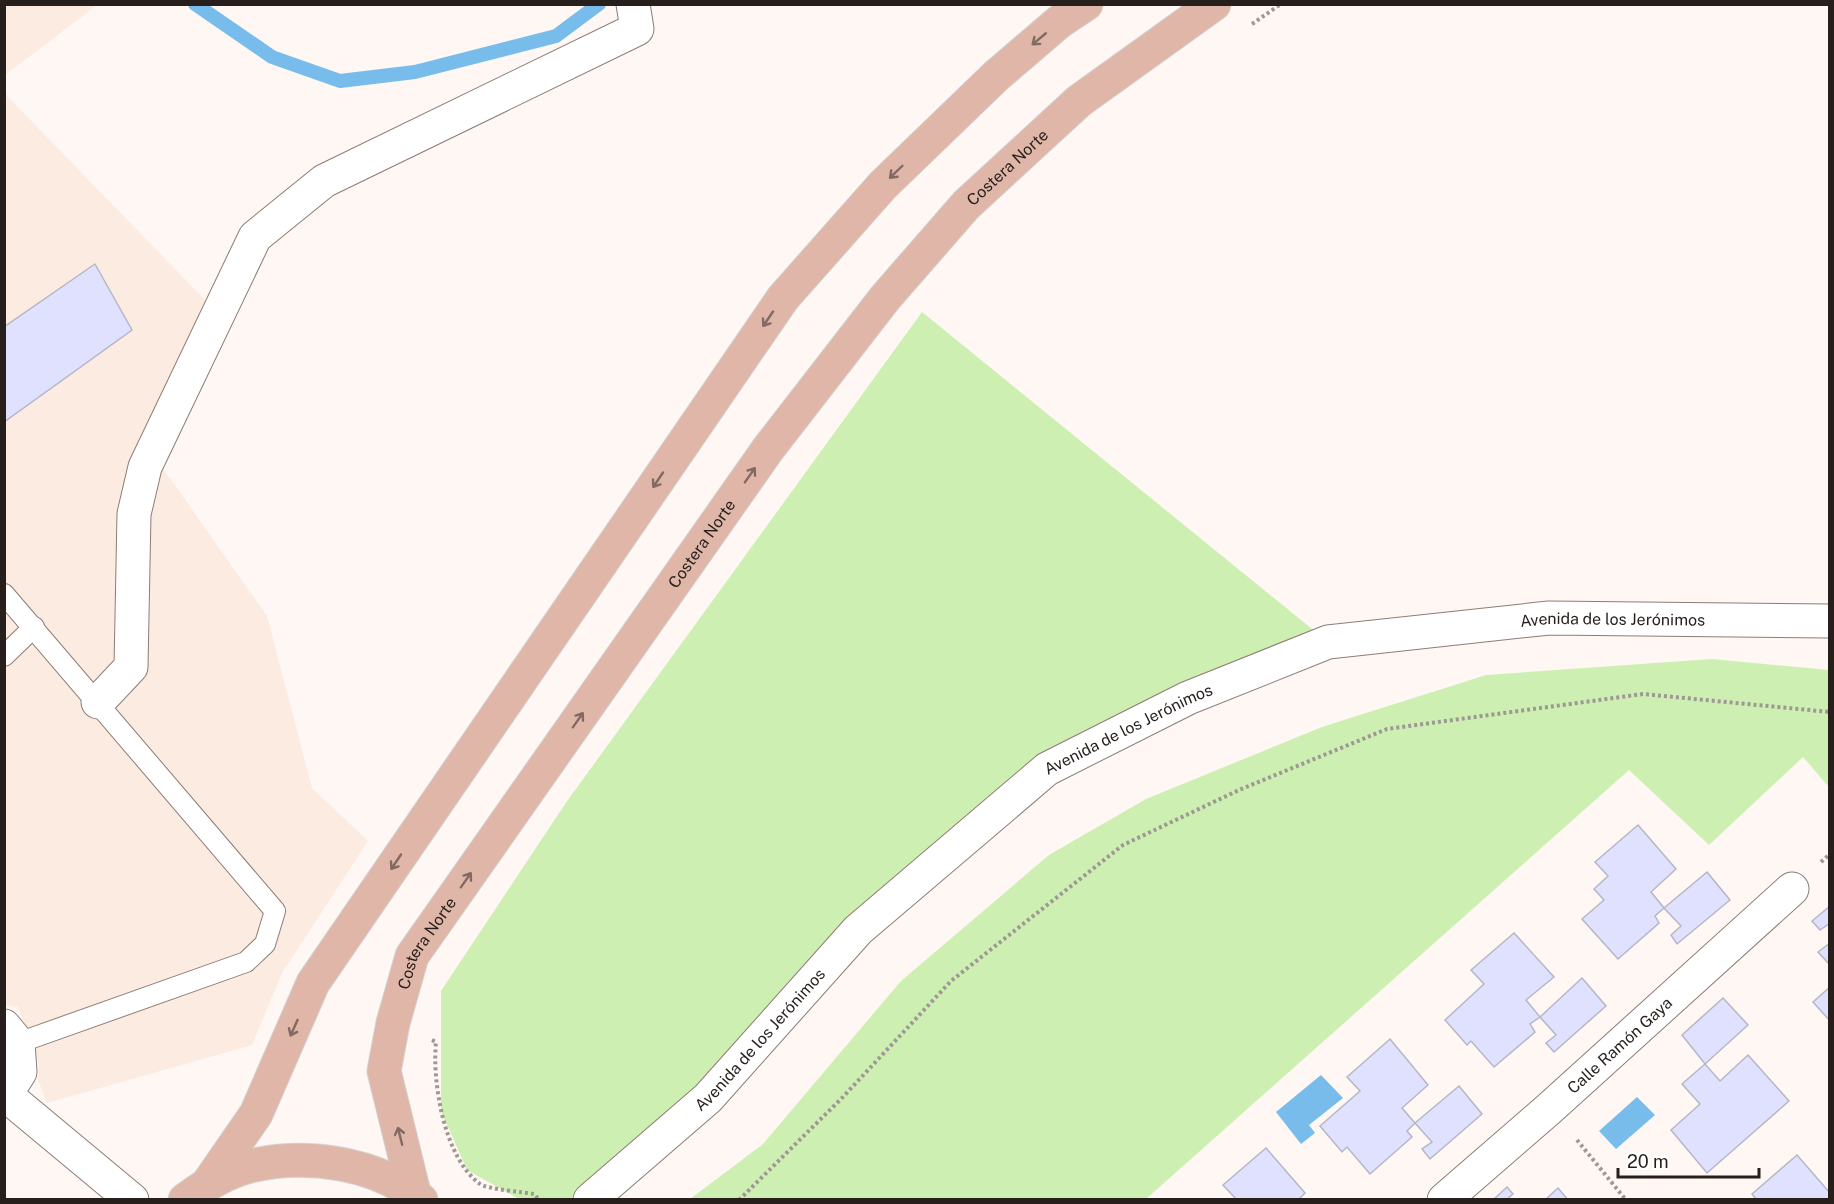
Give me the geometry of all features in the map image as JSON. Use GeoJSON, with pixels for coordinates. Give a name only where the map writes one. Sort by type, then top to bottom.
{"type":"FeatureCollection","features":[{"type":"Feature","properties":{"kind":"main road","name":"Costera Norte"},"geometry":{"type":"LineString","coordinates":[[197,1191],[256,1114],[313,983],[783,298],[883,185],[996,76],[1059,22],[1086,4]]}},
{"type":"Feature","properties":{"kind":"main road","name":"Costera Norte"},"geometry":{"type":"LineString","coordinates":[[418,1196],[384,1071],[393,1023],[412,956],[768,449],[885,298],[966,205],[1079,101],[1214,4]]}},
{"type":"Feature","properties":{"kind":"main road","name":"Costera Norte"},"geometry":{"type":"LineString","coordinates":[[197,1191],[249,1167],[291,1160],[334,1162],[375,1174],[418,1196]]}},
{"type":"Feature","properties":{"kind":"street"},"geometry":{"type":"LineString","coordinates":[[98,702],[131,667],[134,514],[145,467],[255,237],[324,181],[637,29],[633,4]]}},
{"type":"Feature","properties":{"kind":"street","name":"Avenida de los Jerónimos"},"geometry":{"type":"LineString","coordinates":[[590,1200],[708,1098],[858,930],[1047,770],[1188,698],[1328,642],[1549,618],[1830,621]]}},
{"type":"Feature","properties":{"kind":"street","name":"Calle Ramón Gaya"},"geometry":{"type":"LineString","coordinates":[[1444,1200],[1550,1108],[1792,889]]}},
{"type":"Feature","properties":{"kind":"street"},"geometry":{"type":"LineString","coordinates":[[11,1035],[20,1072],[6,1097],[132,1200]]}},
{"type":"Feature","properties":{"kind":"lane"},"geometry":{"type":"LineString","coordinates":[[4,594],[275,911],[265,944],[246,963],[11,1035]]}},
{"type":"Feature","properties":{"kind":"lane"},"geometry":{"type":"LineString","coordinates":[[4,656],[34,627]]}},
{"type":"Feature","properties":{"kind":"path"},"geometry":{"type":"LineString","coordinates":[[1243,29],[1281,4]]}},
{"type":"Feature","properties":{"kind":"path"},"geometry":{"type":"LineString","coordinates":[[739,1200],[842,1098],[951,981],[1123,845],[1239,790],[1387,729],[1620,697],[1643,694],[1830,712]]}},
{"type":"Feature","properties":{"kind":"path"},"geometry":{"type":"LineString","coordinates":[[436,1032],[436,1042]]}},
{"type":"Feature","properties":{"kind":"path"},"geometry":{"type":"LineString","coordinates":[[1550,1108],[1626,1200]]}},
{"type":"Feature","properties":{"kind":"shaded area"},"geometry":{"type":"Polygon","coordinates":[[[5,4],[97,4],[97,5],[5,75],[5,4]]]}},
{"type":"Feature","properties":{"kind":"shaded area"},"geometry":{"type":"Polygon","coordinates":[[[4,83],[7,96],[208,303],[143,440],[267,616],[312,788],[368,841],[282,973],[252,1045],[47,1103],[38,1080],[39,1065],[18,1007],[4,1005],[4,83]]]}},
{"type":"Feature","properties":{"kind":"green space"},"geometry":{"type":"Polygon","coordinates":[[[922,312],[1328,642],[1047,769],[588,1199],[519,1199],[467,1170],[441,1111],[441,991],[565,804],[922,312]]]}},
{"type":"Feature","properties":{"kind":"green space"},"geometry":{"type":"Polygon","coordinates":[[[1712,659],[1829,670],[1829,787],[1803,757],[1709,845],[1629,770],[1146,1199],[690,1199],[763,1144],[901,981],[1049,855],[1146,799],[1322,727],[1486,675],[1712,659]]]}},
{"type":"Feature","properties":{"kind":"water"},"geometry":{"type":"Polygon","coordinates":[[[1321,1075],[1343,1098],[1309,1125],[1315,1133],[1301,1144],[1276,1112],[1321,1075]]]}},
{"type":"Feature","properties":{"kind":"water"},"geometry":{"type":"Polygon","coordinates":[[[1637,1097],[1655,1115],[1616,1149],[1599,1131],[1637,1097]]]}},
{"type":"Feature","properties":{"kind":"building"},"geometry":{"type":"Polygon","coordinates":[[[95,264],[132,330],[4,422],[4,327],[95,264]]]}},
{"type":"Feature","properties":{"kind":"building"},"geometry":{"type":"Polygon","coordinates":[[[1638,825],[1676,869],[1651,892],[1664,908],[1655,916],[1659,923],[1618,959],[1582,919],[1604,900],[1594,889],[1608,876],[1595,862],[1638,825]]]}},
{"type":"Feature","properties":{"kind":"building"},"geometry":{"type":"Polygon","coordinates":[[[1707,872],[1730,900],[1677,944],[1671,935],[1681,926],[1664,908],[1707,872]]]}},
{"type":"Feature","properties":{"kind":"building"},"geometry":{"type":"Polygon","coordinates":[[[1830,906],[1830,923],[1820,930],[1812,921],[1830,906]]]}},
{"type":"Feature","properties":{"kind":"building"},"geometry":{"type":"Polygon","coordinates":[[[1514,933],[1554,977],[1526,1000],[1540,1017],[1530,1024],[1535,1032],[1494,1067],[1471,1041],[1467,1045],[1445,1020],[1484,984],[1471,970],[1514,933]]]}},
{"type":"Feature","properties":{"kind":"building"},"geometry":{"type":"Polygon","coordinates":[[[1830,943],[1830,965],[1818,952],[1830,943]]]}},
{"type":"Feature","properties":{"kind":"building"},"geometry":{"type":"Polygon","coordinates":[[[1582,978],[1606,1006],[1554,1052],[1546,1043],[1556,1035],[1540,1017],[1582,978]]]}},
{"type":"Feature","properties":{"kind":"building"},"geometry":{"type":"Polygon","coordinates":[[[1830,987],[1830,1021],[1813,1002],[1830,987]]]}},
{"type":"Feature","properties":{"kind":"building"},"geometry":{"type":"Polygon","coordinates":[[[1723,998],[1748,1025],[1705,1064],[1682,1035],[1723,998]]]}},
{"type":"Feature","properties":{"kind":"building"},"geometry":{"type":"Polygon","coordinates":[[[1390,1039],[1428,1085],[1402,1108],[1415,1123],[1407,1131],[1412,1137],[1370,1174],[1347,1147],[1342,1152],[1320,1126],[1360,1091],[1347,1077],[1390,1039]]]}},
{"type":"Feature","properties":{"kind":"building"},"geometry":{"type":"Polygon","coordinates":[[[1748,1055],[1789,1101],[1707,1173],[1671,1130],[1700,1104],[1682,1084],[1705,1064],[1720,1081],[1748,1055]]]}},
{"type":"Feature","properties":{"kind":"building"},"geometry":{"type":"Polygon","coordinates":[[[1459,1086],[1482,1114],[1430,1159],[1422,1149],[1432,1142],[1415,1123],[1459,1086]]]}},
{"type":"Feature","properties":{"kind":"building"},"geometry":{"type":"Polygon","coordinates":[[[1266,1148],[1305,1193],[1298,1200],[1237,1200],[1223,1185],[1266,1148]]]}},
{"type":"Feature","properties":{"kind":"building"},"geometry":{"type":"Polygon","coordinates":[[[1797,1155],[1830,1193],[1830,1200],[1757,1200],[1752,1194],[1797,1155]]]}},
{"type":"Feature","properties":{"kind":"building"},"geometry":{"type":"Polygon","coordinates":[[[1507,1187],[1513,1194],[1506,1200],[1493,1200],[1507,1187]]]}},
{"type":"Feature","properties":{"kind":"building"},"geometry":{"type":"Polygon","coordinates":[[[1558,1188],[1568,1200],[1545,1200],[1558,1188]]]}},
{"type":"Feature","properties":{"kind":"waterway"},"geometry":{"type":"LineString","coordinates":[[195,4],[272,57],[340,81],[415,72],[556,36],[599,4]]}}]}
